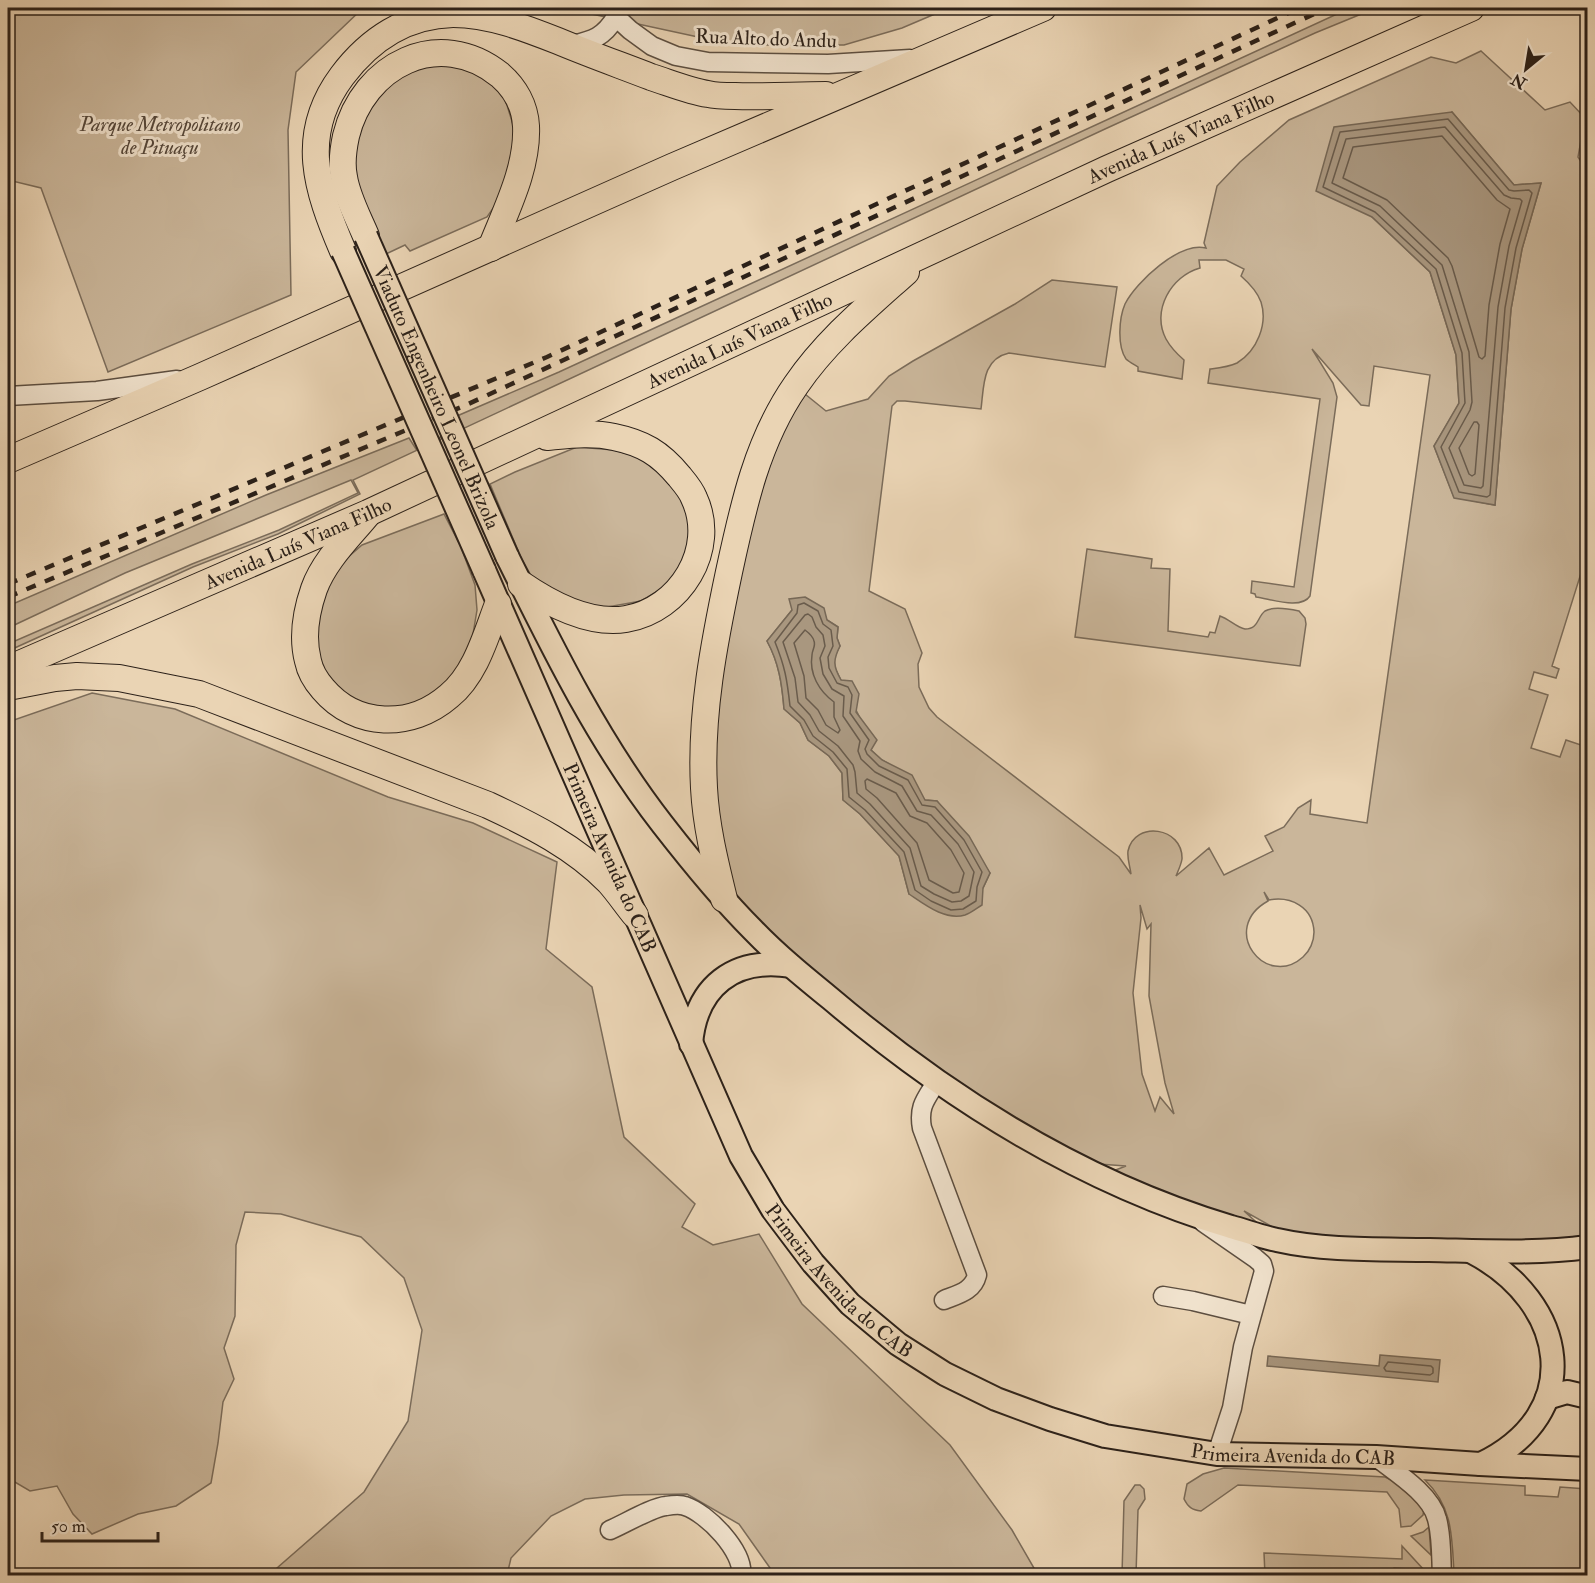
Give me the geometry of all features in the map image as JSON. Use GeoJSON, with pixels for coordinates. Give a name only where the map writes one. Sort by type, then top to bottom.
{"type":"FeatureCollection","features":[{"type":"Feature","properties":{"kind":"highway"},"geometry":{"type":"LineString","coordinates":[[8,460],[838,95],[1043,8]]}},
{"type":"Feature","properties":{"kind":"highway","name":"Avenida Luís Viana Filho"},"geometry":{"type":"LineString","coordinates":[[8,669],[368,513],[1107,169],[1472,8]]}},
{"type":"Feature","properties":{"kind":"highway"},"geometry":{"type":"LineString","coordinates":[[344,251],[321,196],[315,167],[316,136],[322,112],[334,87],[353,62],[375,40],[423,18],[452,14],[492,19],[535,32],[676,85],[709,95],[757,97],[838,95]]}},
{"type":"Feature","properties":{"kind":"highway"},"geometry":{"type":"LineString","coordinates":[[366,236],[344,177],[342,154],[349,126],[360,100],[375,82],[411,57],[437,52],[461,54],[487,64],[505,79],[521,100],[526,125],[525,149],[516,184],[491,248]]}},
{"type":"Feature","properties":{"kind":"highway"},"geometry":{"type":"LineString","coordinates":[[724,899],[711,849],[707,816],[704,786],[705,724],[711,663],[748,492],[763,446],[777,416],[801,378],[820,353],[925,254]]}},
{"type":"Feature","properties":{"kind":"highway"},"geometry":{"type":"LineString","coordinates":[[521,584],[553,604],[579,614],[626,619],[647,612],[668,601],[682,586],[694,567],[700,542],[700,518],[694,498],[665,459],[641,445],[613,436],[581,434],[528,439]]}},
{"type":"Feature","properties":{"kind":"highway"},"geometry":{"type":"LineString","coordinates":[[368,513],[321,574],[308,610],[306,626],[305,646],[308,663],[316,680],[330,697],[346,710],[365,718],[385,720],[405,718],[429,709],[449,696],[463,682],[478,654],[498,604]]}},
{"type":"Feature","properties":{"kind":"highway"},"geometry":{"type":"LineString","coordinates":[[8,687],[77,676],[119,678],[199,694],[241,709],[469,797],[522,821],[587,862],[609,883],[635,915]]}},
{"type":"Feature","properties":{"kind":"main road","name":"Viaduto Engenheiro Leonel Brizola"},"geometry":{"type":"LineString","coordinates":[[366,236],[521,584]]}},
{"type":"Feature","properties":{"kind":"main road","name":"Viaduto Engenheiro Leonel Brizola"},"geometry":{"type":"LineString","coordinates":[[344,251],[484,570]]}},
{"type":"Feature","properties":{"kind":"main road","name":"Primeira Avenida do CAB"},"geometry":{"type":"LineString","coordinates":[[484,570],[741,1156],[772,1210],[813,1263],[850,1304],[898,1344],[945,1374],[996,1399],[1105,1436],[1217,1454],[1376,1457],[1587,1469]]}},
{"type":"Feature","properties":{"kind":"main road"},"geometry":{"type":"LineString","coordinates":[[521,584],[576,690],[613,754],[662,824],[752,930],[860,1024],[938,1081],[1018,1133],[1126,1189],[1194,1216],[1276,1240],[1304,1245],[1365,1249],[1532,1251],[1587,1247]]}},
{"type":"Feature","properties":{"kind":"main road"},"geometry":{"type":"LineString","coordinates":[[691,1044],[692,1025],[698,1008],[708,992],[721,979],[755,964],[773,963],[791,966]]}},
{"type":"Feature","properties":{"kind":"main road"},"geometry":{"type":"LineString","coordinates":[[1470,1251],[1491,1262],[1529,1298],[1543,1318],[1552,1345],[1553,1372],[1547,1398],[1536,1419],[1521,1439],[1502,1454],[1480,1464]]}},
{"type":"Feature","properties":{"kind":"main road"},"geometry":{"type":"LineString","coordinates":[[1547,1398],[1567,1392],[1587,1397]]}},
{"type":"Feature","properties":{"kind":"lane","name":"Rua Alto do Andu"},"geometry":{"type":"LineString","coordinates":[[569,46],[598,37],[609,28],[615,12],[630,30],[652,46],[676,56],[708,62],[828,64],[927,58]]}},
{"type":"Feature","properties":{"kind":"lane"},"geometry":{"type":"LineString","coordinates":[[8,396],[97,391],[200,377]]}},
{"type":"Feature","properties":{"kind":"lane"},"geometry":{"type":"LineString","coordinates":[[938,1081],[921,1106],[922,1128],[977,1275],[975,1283],[968,1290],[944,1300]]}},
{"type":"Feature","properties":{"kind":"lane"},"geometry":{"type":"LineString","coordinates":[[1194,1216],[1262,1264],[1264,1271],[1251,1315],[1232,1408],[1217,1454]]}},
{"type":"Feature","properties":{"kind":"lane"},"geometry":{"type":"LineString","coordinates":[[1163,1296],[1251,1315]]}},
{"type":"Feature","properties":{"kind":"lane"},"geometry":{"type":"LineString","coordinates":[[1376,1457],[1413,1486],[1436,1514],[1442,1575]]}},
{"type":"Feature","properties":{"kind":"lane"},"geometry":{"type":"LineString","coordinates":[[610,1530],[663,1506],[683,1505],[697,1512],[723,1535],[736,1553],[742,1569],[741,1575]]}},
{"type":"Feature","properties":{"kind":"green space","name":"Parque Metropolitano de Pituaçu"},"geometry":{"type":"Polygon","coordinates":[[[8,8],[363,8],[296,72],[288,130],[291,295],[108,372],[41,188],[8,180],[8,8]]]}},
{"type":"Feature","properties":{"kind":"green space"},"geometry":{"type":"Polygon","coordinates":[[[564,8],[949,8],[902,28],[844,45],[735,45],[564,8]]]}},
{"type":"Feature","properties":{"kind":"green space"},"geometry":{"type":"Polygon","coordinates":[[[1350,8],[1376,8],[1315,33],[1105,129],[353,480],[360,494],[278,534],[193,567],[8,651],[8,644],[192,564],[279,530],[358,493],[351,480],[125,573],[8,628],[8,606],[266,495],[409,438],[416,449],[461,427],[457,416],[559,372],[1350,8]]]}},
{"type":"Feature","properties":{"kind":"green space"},"geometry":{"type":"Polygon","coordinates":[[[1481,51],[1545,110],[1570,102],[1585,118],[1578,157],[1588,172],[1587,554],[1552,666],[1559,669],[1556,678],[1534,672],[1529,689],[1548,695],[1531,748],[1560,757],[1566,740],[1587,747],[1587,1247],[1564,1250],[1285,1234],[1244,1211],[1276,1240],[1100,1176],[1126,1166],[1071,1162],[1018,1133],[752,930],[711,849],[721,612],[795,386],[826,411],[868,399],[889,376],[1015,304],[1052,280],[1117,287],[1105,367],[1009,353],[1000,356],[989,367],[984,383],[981,409],[905,401],[897,401],[892,406],[869,591],[905,609],[922,653],[918,664],[919,687],[929,708],[937,717],[1119,857],[1131,874],[1128,851],[1132,841],[1148,831],[1167,834],[1180,848],[1182,859],[1176,876],[1209,848],[1224,875],[1273,851],[1265,836],[1284,827],[1298,808],[1311,800],[1310,814],[1367,823],[1430,375],[1374,366],[1369,406],[1361,405],[1312,349],[1333,383],[1337,397],[1310,596],[1300,602],[1277,601],[1256,597],[1251,593],[1252,581],[1294,587],[1320,399],[1208,383],[1210,369],[1231,365],[1244,358],[1255,344],[1262,328],[1261,302],[1241,276],[1244,269],[1226,260],[1199,260],[1200,268],[1180,279],[1166,296],[1161,317],[1162,328],[1174,351],[1184,360],[1182,379],[1138,371],[1138,367],[1126,359],[1123,353],[1120,324],[1125,304],[1131,295],[1160,265],[1184,251],[1196,247],[1206,248],[1204,243],[1217,186],[1240,162],[1289,120],[1431,57],[1456,63],[1481,51]],[[1452,112],[1372,217],[1430,272],[1456,355],[1459,404],[1434,446],[1454,497],[1495,505],[1511,309],[1522,249],[1541,183],[1514,185],[1452,112]],[[792,610],[767,641],[779,674],[784,709],[800,723],[808,740],[829,756],[842,773],[843,800],[860,814],[899,856],[909,894],[983,888],[990,873],[937,801],[925,800],[894,767],[871,750],[862,722],[835,668],[834,658],[840,646],[837,638],[838,627],[827,620],[792,610]],[[1264,892],[1268,901],[1254,913],[1247,926],[1247,940],[1253,952],[1262,961],[1275,966],[1289,965],[1303,957],[1310,949],[1314,935],[1313,923],[1305,910],[1293,902],[1269,900],[1264,892]],[[1140,905],[1141,918],[1133,993],[1142,1074],[1155,1111],[1160,1097],[1174,1114],[1165,1083],[1149,996],[1151,924],[1147,929],[1140,905]]]}},
{"type":"Feature","properties":{"kind":"green space"},"geometry":{"type":"Polygon","coordinates":[[[430,59],[488,77],[505,99],[515,131],[514,166],[501,197],[487,217],[410,251],[405,245],[386,254],[356,192],[352,161],[359,124],[376,92],[430,59]]]}},
{"type":"Feature","properties":{"kind":"green space"},"geometry":{"type":"Polygon","coordinates":[[[577,447],[614,450],[645,459],[675,487],[691,521],[687,556],[670,584],[641,601],[602,608],[565,599],[533,579],[522,560],[490,484],[577,447]]]}},
{"type":"Feature","properties":{"kind":"green space"},"geometry":{"type":"Polygon","coordinates":[[[444,514],[461,547],[475,585],[477,610],[472,640],[455,675],[424,701],[390,710],[363,705],[334,688],[320,665],[314,636],[316,606],[339,565],[362,545],[444,514]]]}},
{"type":"Feature","properties":{"kind":"green space"},"geometry":{"type":"Polygon","coordinates":[[[1087,549],[1152,559],[1151,568],[1170,569],[1168,631],[1208,637],[1210,632],[1215,633],[1220,616],[1245,629],[1253,627],[1262,613],[1268,609],[1282,608],[1299,611],[1305,618],[1306,624],[1300,666],[1075,637],[1087,549]]]}},
{"type":"Feature","properties":{"kind":"green space"},"geometry":{"type":"Polygon","coordinates":[[[92,693],[175,709],[388,797],[473,823],[557,862],[546,949],[592,987],[624,1137],[695,1204],[682,1227],[713,1245],[759,1234],[802,1304],[950,1445],[1012,1530],[1038,1575],[775,1575],[739,1524],[687,1494],[624,1495],[585,1499],[551,1516],[511,1558],[507,1575],[269,1575],[364,1492],[408,1421],[422,1330],[404,1278],[361,1237],[281,1214],[245,1212],[236,1245],[235,1316],[224,1348],[234,1379],[223,1402],[211,1483],[176,1506],[138,1514],[92,1534],[73,1514],[57,1486],[30,1491],[8,1478],[8,722],[92,693]]]}},
{"type":"Feature","properties":{"kind":"green space"},"geometry":{"type":"Polygon","coordinates":[[[1224,1468],[1385,1477],[1411,1495],[1424,1510],[1423,1515],[1411,1526],[1401,1527],[1399,1509],[1387,1492],[1238,1485],[1201,1511],[1189,1506],[1184,1499],[1187,1484],[1203,1474],[1224,1468]]]}},
{"type":"Feature","properties":{"kind":"green space"},"geometry":{"type":"Polygon","coordinates":[[[1425,1480],[1525,1486],[1525,1495],[1558,1497],[1560,1487],[1587,1489],[1587,1575],[1461,1576],[1454,1574],[1451,1535],[1446,1512],[1434,1490],[1425,1480]]]}},
{"type":"Feature","properties":{"kind":"green space"},"geometry":{"type":"Polygon","coordinates":[[[1135,1485],[1140,1485],[1144,1489],[1145,1499],[1138,1510],[1136,1575],[1122,1575],[1124,1501],[1135,1485]]]}},
{"type":"Feature","properties":{"kind":"green space"},"geometry":{"type":"Polygon","coordinates":[[[1429,1527],[1431,1555],[1411,1536],[1429,1527]]]}},
{"type":"Feature","properties":{"kind":"green space"},"geometry":{"type":"Polygon","coordinates":[[[1402,1546],[1424,1570],[1394,1568],[1387,1576],[1265,1575],[1264,1553],[1402,1559],[1402,1546]]]}},
{"type":"Feature","properties":{"kind":"water"},"geometry":{"type":"Polygon","coordinates":[[[1452,112],[1514,185],[1541,183],[1522,249],[1511,309],[1495,505],[1454,498],[1434,446],[1459,403],[1456,355],[1430,272],[1372,217],[1316,191],[1334,127],[1452,112]]]}},
{"type":"Feature","properties":{"kind":"water"},"geometry":{"type":"Polygon","coordinates":[[[805,597],[824,608],[827,620],[838,627],[837,638],[840,646],[835,659],[836,671],[841,680],[852,681],[859,694],[856,712],[877,740],[871,750],[882,760],[912,775],[925,800],[937,801],[969,836],[990,873],[983,888],[982,905],[969,913],[957,916],[942,914],[909,894],[899,856],[860,814],[843,800],[842,773],[829,756],[808,740],[800,723],[784,709],[779,674],[767,641],[792,610],[789,599],[805,597]]]}},
{"type":"Feature","properties":{"kind":"water"},"geometry":{"type":"Polygon","coordinates":[[[1380,1355],[1440,1360],[1438,1382],[1267,1366],[1268,1356],[1379,1366],[1380,1355]]]}},
{"type":"Feature","properties":{"kind":"railway"},"geometry":{"type":"LineString","coordinates":[[8,584],[547,357],[1299,8]]}},
{"type":"Feature","properties":{"kind":"railway"},"geometry":{"type":"LineString","coordinates":[[8,597],[466,405],[1327,8]]}}]}
